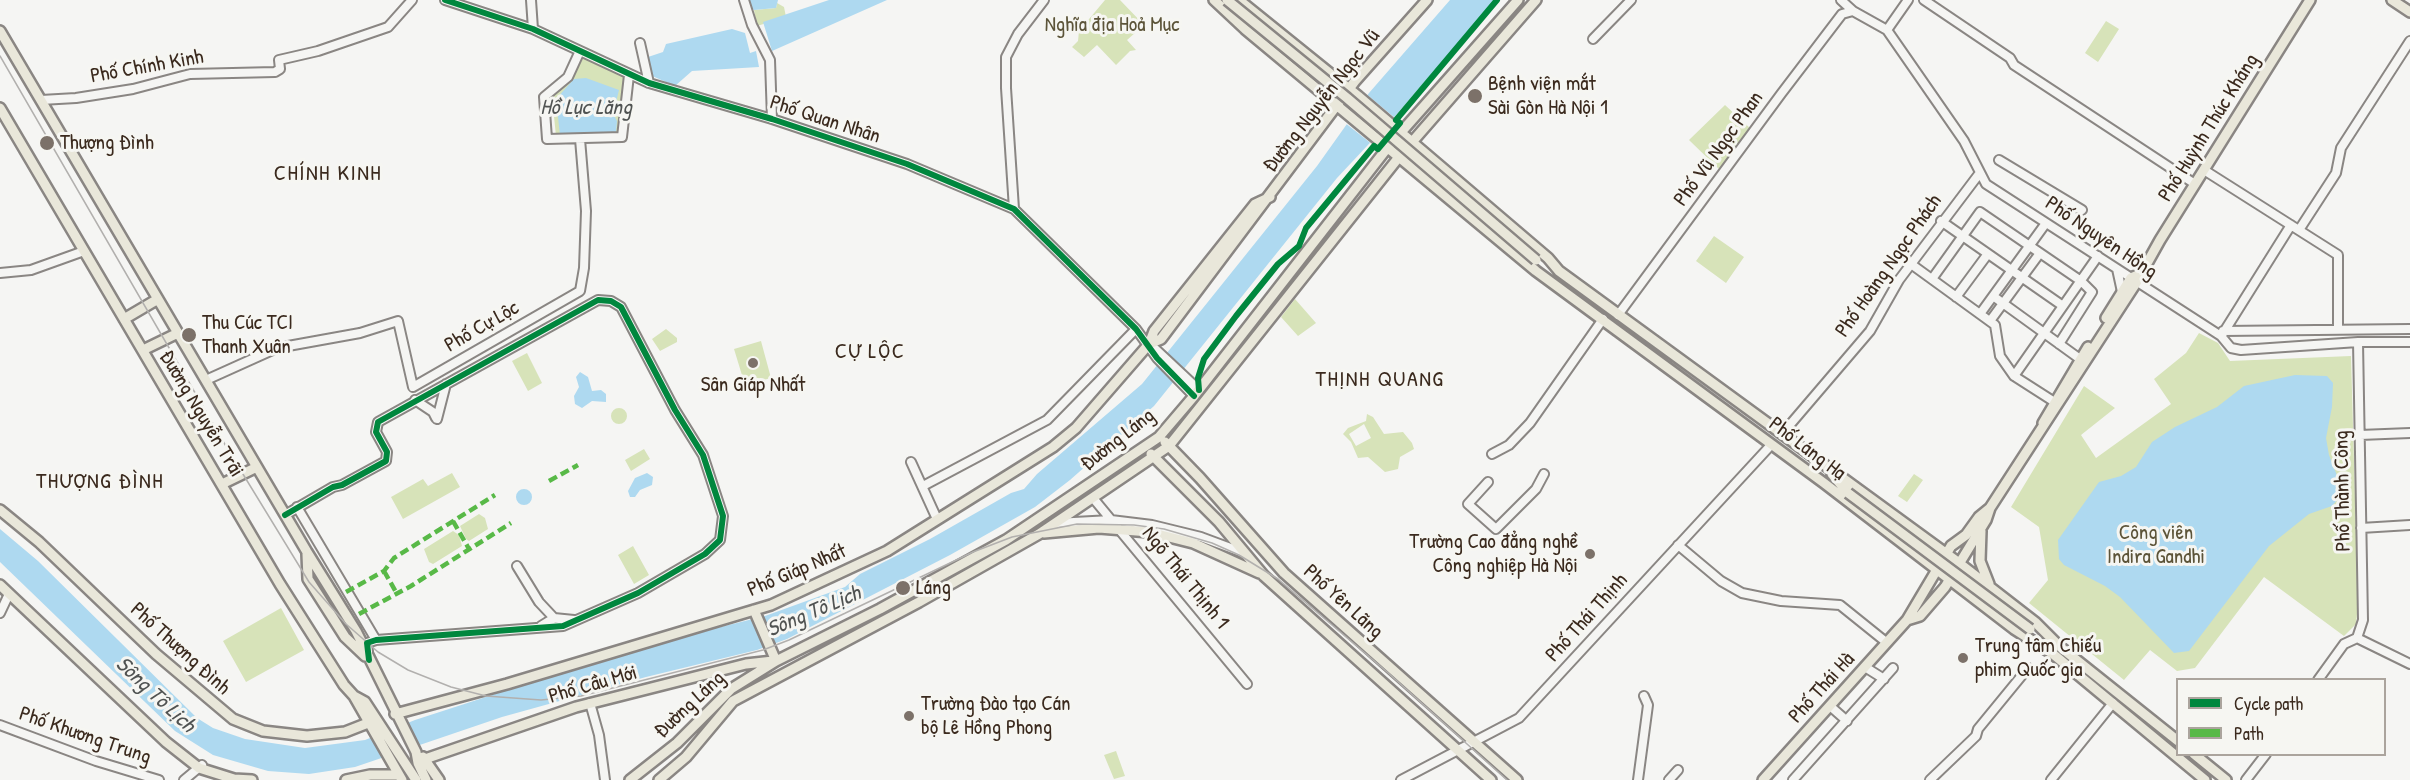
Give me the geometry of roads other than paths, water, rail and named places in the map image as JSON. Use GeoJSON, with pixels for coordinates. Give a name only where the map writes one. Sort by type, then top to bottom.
{"type":"FeatureCollection","features":[{"type":"Feature","properties":{"kind":"main road","name":"Phố Láng Hạ"},"geometry":{"type":"LineString","coordinates":[[1214,0],[1552,282],[1824,483],[1936,570],[2056,650],[2176,740]]}},
{"type":"Feature","properties":{"kind":"main road"},"geometry":{"type":"LineString","coordinates":[[1227,0],[1347,98],[1536,260],[1552,282]]}},
{"type":"Feature","properties":{"kind":"main road","name":"Phố Láng Hạ"},"geometry":{"type":"LineString","coordinates":[[1239,0],[1401,132],[1548,258],[1559,271],[1959,563],[2035,622],[2056,650],[2114,703],[2205,780]]}},
{"type":"Feature","properties":{"kind":"main road","name":"Đường Nguyễn Ngọc Vũ"},"geometry":{"type":"LineString","coordinates":[[1149,344],[1154,331],[1254,204],[1270,197],[1341,108],[1350,89],[1427,0]]}},
{"type":"Feature","properties":{"kind":"main road","name":"Đường Láng"},"geometry":{"type":"LineString","coordinates":[[630,780],[677,743],[720,697],[776,661],[880,609],[1006,540],[1146,448],[1159,437],[1388,147],[1518,0]]}},
{"type":"Feature","properties":{"kind":"main road","name":"Đường Láng"},"geometry":{"type":"LineString","coordinates":[[659,780],[686,757],[733,700],[1054,527],[1169,446],[1399,156],[1536,0]]}},
{"type":"Feature","properties":{"kind":"main road","name":"Phố Huỳnh Thúc Kháng"},"geometry":{"type":"LineString","coordinates":[[2041,427],[2053,415],[2135,279],[2310,0]]}},
{"type":"Feature","properties":{"kind":"main road"},"geometry":{"type":"LineString","coordinates":[[2392,0],[2410,12]]}},
{"type":"Feature","properties":{"kind":"main road","name":"Đường Nguyễn Trãi"},"geometry":{"type":"LineString","coordinates":[[1,34],[356,631],[395,714],[416,752]]}},
{"type":"Feature","properties":{"kind":"main road"},"geometry":{"type":"LineString","coordinates":[[1305,78],[1317,63]]}},
{"type":"Feature","properties":{"kind":"main road","name":"Đường Nguyễn Trãi"},"geometry":{"type":"LineString","coordinates":[[0,108],[320,647],[354,696],[368,723],[379,732]]}},
{"type":"Feature","properties":{"kind":"main road"},"geometry":{"type":"LineString","coordinates":[[1437,186],[1448,174]]}},
{"type":"Feature","properties":{"kind":"main road"},"geometry":{"type":"LineString","coordinates":[[1536,260],[1559,271]]}},
{"type":"Feature","properties":{"kind":"main road","name":"Phố Huỳnh Thúc Kháng"},"geometry":{"type":"LineString","coordinates":[[1950,580],[1982,528],[1990,508],[2041,427],[2054,401],[2122,292],[2135,279]]}},
{"type":"Feature","properties":{"kind":"main road"},"geometry":{"type":"LineString","coordinates":[[124,319],[158,299]]}},
{"type":"Feature","properties":{"kind":"main road"},"geometry":{"type":"LineString","coordinates":[[1246,328],[1256,337]]}},
{"type":"Feature","properties":{"kind":"main road"},"geometry":{"type":"LineString","coordinates":[[143,350],[178,333]]}},
{"type":"Feature","properties":{"kind":"main road","name":"Phố Giáp Nhất"},"geometry":{"type":"LineString","coordinates":[[395,714],[756,613],[879,556],[1063,439],[1076,428],[1149,344]]}},
{"type":"Feature","properties":{"kind":"main road"},"geometry":{"type":"LineString","coordinates":[[1680,377],[1689,365]]}},
{"type":"Feature","properties":{"kind":"main road","name":"Phố Yên Lãng"},"geometry":{"type":"LineString","coordinates":[[1159,437],[1200,478],[1271,561],[1517,780]]}},
{"type":"Feature","properties":{"kind":"main road","name":"Phố Yên Lãng"},"geometry":{"type":"LineString","coordinates":[[1146,448],[1219,522],[1264,576],[1491,780]]}},
{"type":"Feature","properties":{"kind":"main road"},"geometry":{"type":"LineString","coordinates":[[222,484],[257,467]]}},
{"type":"Feature","properties":{"kind":"main road"},"geometry":{"type":"LineString","coordinates":[[1831,470],[1848,493]]}},
{"type":"Feature","properties":{"kind":"main road"},"geometry":{"type":"LineString","coordinates":[[1824,483],[1848,493],[2056,650]]}},
{"type":"Feature","properties":{"kind":"main road","name":"Phố Huỳnh Thúc Kháng"},"geometry":{"type":"LineString","coordinates":[[1936,570],[1951,546],[1966,536],[1979,517],[1990,508]]}},
{"type":"Feature","properties":{"kind":"main road","name":"Phố Thượng Đình"},"geometry":{"type":"LineString","coordinates":[[0,510],[39,542],[164,661],[233,719],[263,731],[307,736],[334,734],[368,723]]}},
{"type":"Feature","properties":{"kind":"main road"},"geometry":{"type":"LineString","coordinates":[[1054,527],[1121,529],[1172,537],[1193,543],[1264,576]]}},
{"type":"Feature","properties":{"kind":"main road"},"geometry":{"type":"LineString","coordinates":[[1982,528],[1980,561],[1992,589]]}},
{"type":"Feature","properties":{"kind":"main road"},"geometry":{"type":"LineString","coordinates":[[1920,558],[1931,543]]}},
{"type":"Feature","properties":{"kind":"main road","name":"Đường Nguyễn Trãi"},"geometry":{"type":"LineString","coordinates":[[307,552],[308,579],[345,637],[369,660]]}},
{"type":"Feature","properties":{"kind":"main road","name":"Phố Thái Hà"},"geometry":{"type":"LineString","coordinates":[[1763,780],[1907,620],[1925,593],[1936,570]]}},
{"type":"Feature","properties":{"kind":"main road","name":"Phố Thái Hà"},"geometry":{"type":"LineString","coordinates":[[1907,620],[1920,616],[1950,580]]}},
{"type":"Feature","properties":{"kind":"main road"},"geometry":{"type":"LineString","coordinates":[[1972,596],[1981,581]]}},
{"type":"Feature","properties":{"kind":"main road"},"geometry":{"type":"LineString","coordinates":[[0,585],[162,738],[168,739],[200,767],[248,779]]}},
{"type":"Feature","properties":{"kind":"main road"},"geometry":{"type":"LineString","coordinates":[[880,609],[885,619]]}},
{"type":"Feature","properties":{"kind":"main road"},"geometry":{"type":"LineString","coordinates":[[1316,623],[1327,611]]}},
{"type":"Feature","properties":{"kind":"main road"},"geometry":{"type":"LineString","coordinates":[[756,613],[776,661]]}},
{"type":"Feature","properties":{"kind":"main road","name":"Phố Cầu Mới"},"geometry":{"type":"LineString","coordinates":[[425,759],[590,703],[746,664],[776,661]]}},
{"type":"Feature","properties":{"kind":"main road"},"geometry":{"type":"LineString","coordinates":[[354,696],[365,702],[391,762],[400,777]]}},
{"type":"Feature","properties":{"kind":"main road"},"geometry":{"type":"LineString","coordinates":[[379,732],[416,780]]}},
{"type":"Feature","properties":{"kind":"main road"},"geometry":{"type":"LineString","coordinates":[[677,743],[686,757]]}},
{"type":"Feature","properties":{"kind":"main road"},"geometry":{"type":"LineString","coordinates":[[2170,751],[2176,744]]}},
{"type":"Feature","properties":{"kind":"main road"},"geometry":{"type":"LineString","coordinates":[[416,752],[425,759],[439,780]]}},
{"type":"Feature","properties":{"kind":"main road"},"geometry":{"type":"LineString","coordinates":[[416,752],[418,763],[426,780]]}},
{"type":"Feature","properties":{"kind":"main road"},"geometry":{"type":"LineString","coordinates":[[2196,756],[2226,780]]}},
{"type":"Feature","properties":{"kind":"main road"},"geometry":{"type":"LineString","coordinates":[[370,775],[391,762]]}},
{"type":"Feature","properties":{"kind":"main road"},"geometry":{"type":"LineString","coordinates":[[346,780],[370,775],[400,777]]}},
{"type":"Feature","properties":{"kind":"street","name":"Phố Chính Kinh"},"geometry":{"type":"LineString","coordinates":[[40,100],[76,98],[134,89],[190,74],[275,72],[280,69],[279,60],[318,51],[388,27],[412,0]]}},
{"type":"Feature","properties":{"kind":"street","name":"Phố Quan Nhân"},"geometry":{"type":"LineString","coordinates":[[445,0],[533,29],[579,53],[649,83],[771,119],[907,164],[1014,209],[1136,329],[1194,390]]}},
{"type":"Feature","properties":{"kind":"street"},"geometry":{"type":"LineString","coordinates":[[531,0],[533,29]]}},
{"type":"Feature","properties":{"kind":"street"},"geometry":{"type":"LineString","coordinates":[[744,0],[752,25],[770,60],[771,119]]}},
{"type":"Feature","properties":{"kind":"street"},"geometry":{"type":"LineString","coordinates":[[1014,209],[1006,57],[1018,34],[1044,0]]}},
{"type":"Feature","properties":{"kind":"street"},"geometry":{"type":"LineString","coordinates":[[1593,39],[1630,0]]}},
{"type":"Feature","properties":{"kind":"street","name":"Phố Nguyên Hồng"},"geometry":{"type":"LineString","coordinates":[[1841,0],[1853,11],[1887,30],[1964,141],[1986,184],[2222,334],[2231,348],[2241,350],[2358,342],[2410,342]]}},
{"type":"Feature","properties":{"kind":"street"},"geometry":{"type":"LineString","coordinates":[[1887,30],[1908,0]]}},
{"type":"Feature","properties":{"kind":"street"},"geometry":{"type":"LineString","coordinates":[[1924,0],[2010,58],[2014,65],[2195,184]]}},
{"type":"Feature","properties":{"kind":"street","name":"Phố Vũ Ngọc Phan"},"geometry":{"type":"LineString","coordinates":[[1618,315],[1842,14],[1853,11]]}},
{"type":"Feature","properties":{"kind":"street"},"geometry":{"type":"LineString","coordinates":[[2299,230],[2336,173],[2341,148],[2410,41]]}},
{"type":"Feature","properties":{"kind":"street"},"geometry":{"type":"LineString","coordinates":[[640,43],[649,83]]}},
{"type":"Feature","properties":{"kind":"street"},"geometry":{"type":"LineString","coordinates":[[579,53],[568,77],[544,97],[547,139],[622,137],[629,75]]}},
{"type":"Feature","properties":{"kind":"street","name":"Phố Cự Lộc"},"geometry":{"type":"LineString","coordinates":[[206,380],[276,348],[360,333],[398,321],[413,387],[580,291],[584,268],[586,211],[580,139]]}},
{"type":"Feature","properties":{"kind":"street"},"geometry":{"type":"LineString","coordinates":[[2000,160],[2082,210]]}},
{"type":"Feature","properties":{"kind":"street"},"geometry":{"type":"LineString","coordinates":[[2204,170],[2338,255],[2338,328]]}},
{"type":"Feature","properties":{"kind":"street","name":"Phố Hoàng Ngọc Phách"},"geometry":{"type":"LineString","coordinates":[[1782,434],[1870,331],[1911,264],[1941,221],[1979,174]]}},
{"type":"Feature","properties":{"kind":"street"},"geometry":{"type":"LineString","coordinates":[[1932,279],[1980,212],[2082,281],[2092,292],[2059,344]]}},
{"type":"Feature","properties":{"kind":"street"},"geometry":{"type":"LineString","coordinates":[[1941,221],[2021,279],[2063,306]]}},
{"type":"Feature","properties":{"kind":"street"},"geometry":{"type":"LineString","coordinates":[[1980,314],[2046,223]]}},
{"type":"Feature","properties":{"kind":"street"},"geometry":{"type":"LineString","coordinates":[[2222,334],[2291,225]]}},
{"type":"Feature","properties":{"kind":"street"},"geometry":{"type":"LineString","coordinates":[[0,273],[31,270],[84,250]]}},
{"type":"Feature","properties":{"kind":"street"},"geometry":{"type":"LineString","coordinates":[[1990,321],[2040,253]]}},
{"type":"Feature","properties":{"kind":"street"},"geometry":{"type":"LineString","coordinates":[[1956,297],[1987,255]]}},
{"type":"Feature","properties":{"kind":"street"},"geometry":{"type":"LineString","coordinates":[[2014,376],[2098,256]]}},
{"type":"Feature","properties":{"kind":"street"},"geometry":{"type":"LineString","coordinates":[[1911,264],[1995,325],[2000,356],[2014,376],[2054,401]]}},
{"type":"Feature","properties":{"kind":"street"},"geometry":{"type":"LineString","coordinates":[[2117,269],[2122,292]]}},
{"type":"Feature","properties":{"kind":"street"},"geometry":{"type":"LineString","coordinates":[[1993,296],[2080,359]]}},
{"type":"Feature","properties":{"kind":"street"},"geometry":{"type":"LineString","coordinates":[[285,515],[386,461],[387,452],[376,432],[378,422],[598,300],[611,301],[621,307],[675,410],[703,455],[721,507],[723,529],[720,540],[705,554],[638,593],[563,626],[376,640],[367,643],[369,660]]}},
{"type":"Feature","properties":{"kind":"street"},"geometry":{"type":"LineString","coordinates":[[1492,454],[1509,444],[1530,423],[1603,319]]}},
{"type":"Feature","properties":{"kind":"street"},"geometry":{"type":"LineString","coordinates":[[2222,334],[2338,328],[2410,329]]}},
{"type":"Feature","properties":{"kind":"street"},"geometry":{"type":"LineString","coordinates":[[923,486],[1047,420],[1136,329]]}},
{"type":"Feature","properties":{"kind":"street","name":"Phố Thành Công"},"geometry":{"type":"LineString","coordinates":[[2357,638],[2364,612],[2358,342]]}},
{"type":"Feature","properties":{"kind":"street"},"geometry":{"type":"LineString","coordinates":[[415,400],[433,412],[437,419],[446,384]]}},
{"type":"Feature","properties":{"kind":"street"},"geometry":{"type":"LineString","coordinates":[[2360,435],[2410,433]]}},
{"type":"Feature","properties":{"kind":"street","name":"Phố Thái Thịnh"},"geometry":{"type":"LineString","coordinates":[[1401,780],[1518,718],[1771,445]]}},
{"type":"Feature","properties":{"kind":"street"},"geometry":{"type":"LineString","coordinates":[[912,462],[937,519]]}},
{"type":"Feature","properties":{"kind":"street"},"geometry":{"type":"LineString","coordinates":[[1488,482],[1468,504],[1496,529],[1542,482],[1544,474]]}},
{"type":"Feature","properties":{"kind":"street","name":"Ngõ Thái Thịnh 1"},"geometry":{"type":"LineString","coordinates":[[1093,498],[1247,684]]}},
{"type":"Feature","properties":{"kind":"street"},"geometry":{"type":"LineString","coordinates":[[297,507],[337,578],[376,640]]}},
{"type":"Feature","properties":{"kind":"street"},"geometry":{"type":"LineString","coordinates":[[1054,527],[1111,520],[1186,532],[1244,554]]}},
{"type":"Feature","properties":{"kind":"street"},"geometry":{"type":"LineString","coordinates":[[2361,528],[2410,525]]}},
{"type":"Feature","properties":{"kind":"street"},"geometry":{"type":"LineString","coordinates":[[1678,544],[1721,581],[1742,593],[1781,601],[1840,605],[1886,642]]}},
{"type":"Feature","properties":{"kind":"street"},"geometry":{"type":"LineString","coordinates":[[517,566],[539,602],[554,618]]}},
{"type":"Feature","properties":{"kind":"street"},"geometry":{"type":"LineString","coordinates":[[327,584],[337,578]]}},
{"type":"Feature","properties":{"kind":"street"},"geometry":{"type":"LineString","coordinates":[[0,613],[9,594]]}},
{"type":"Feature","properties":{"kind":"street"},"geometry":{"type":"LineString","coordinates":[[541,626],[554,618],[574,620]]}},
{"type":"Feature","properties":{"kind":"street"},"geometry":{"type":"LineString","coordinates":[[2319,678],[2344,644],[2357,638],[2410,664]]}},
{"type":"Feature","properties":{"kind":"street"},"geometry":{"type":"LineString","coordinates":[[1865,666],[1884,679]]}},
{"type":"Feature","properties":{"kind":"street","name":"Phố Thái Hà"},"geometry":{"type":"LineString","coordinates":[[1793,780],[1893,668]]}},
{"type":"Feature","properties":{"kind":"street"},"geometry":{"type":"LineString","coordinates":[[1930,780],[1976,736],[1978,729],[2028,668]]}},
{"type":"Feature","properties":{"kind":"street"},"geometry":{"type":"LineString","coordinates":[[1638,780],[1648,705],[1644,696]]}},
{"type":"Feature","properties":{"kind":"street"},"geometry":{"type":"LineString","coordinates":[[590,703],[605,780]]}},
{"type":"Feature","properties":{"kind":"street"},"geometry":{"type":"LineString","coordinates":[[2051,780],[2114,703]]}},
{"type":"Feature","properties":{"kind":"street"},"geometry":{"type":"LineString","coordinates":[[1830,706],[1847,721]]}},
{"type":"Feature","properties":{"kind":"street","name":"Phố Khương Trung"},"geometry":{"type":"LineString","coordinates":[[0,725],[96,761],[159,780]]}},
{"type":"Feature","properties":{"kind":"street"},"geometry":{"type":"LineString","coordinates":[[2246,780],[2264,756]]}},
{"type":"Feature","properties":{"kind":"street"},"geometry":{"type":"LineString","coordinates":[[184,780],[200,767]]}},
{"type":"Feature","properties":{"kind":"street"},"geometry":{"type":"LineString","coordinates":[[1669,780],[1678,770]]}},
{"type":"Feature","properties":{"kind":"water"},"geometry":{"type":"Polygon","coordinates":[[[750,0],[778,0],[776,8],[754,10],[749,6],[750,0]]]}},
{"type":"Feature","properties":{"kind":"water"},"geometry":{"type":"Polygon","coordinates":[[[829,0],[887,0],[772,51],[763,22],[829,0]]]}},
{"type":"Feature","properties":{"kind":"water","name":"Sông Tô Lịch"},"geometry":{"type":"Polygon","coordinates":[[[1450,0],[1495,0],[1397,114],[1337,178],[1154,406],[1070,480],[1035,507],[950,555],[787,639],[757,650],[646,677],[502,717],[355,767],[309,774],[268,771],[213,755],[175,731],[0,562],[0,529],[38,561],[197,718],[213,728],[245,739],[305,748],[365,740],[415,720],[640,647],[765,616],[845,587],[860,574],[930,539],[1011,493],[1024,489],[1037,474],[1142,384],[1317,166],[1369,93],[1450,0]]]}},
{"type":"Feature","properties":{"kind":"water"},"geometry":{"type":"Polygon","coordinates":[[[732,29],[745,33],[750,53],[756,51],[759,67],[692,71],[675,86],[650,75],[648,57],[663,52],[666,44],[732,29]]]}},
{"type":"Feature","properties":{"kind":"water","name":"Hồ Lục Lăng"},"geometry":{"type":"Polygon","coordinates":[[[586,78],[619,90],[613,114],[617,121],[616,132],[560,135],[556,99],[574,79],[586,78]]]}},
{"type":"Feature","properties":{"kind":"water"},"geometry":{"type":"Polygon","coordinates":[[[580,372],[588,377],[592,391],[601,390],[606,394],[606,402],[592,401],[582,408],[575,404],[574,396],[579,387],[576,377],[580,372]]]}},
{"type":"Feature","properties":{"kind":"water"},"geometry":{"type":"Polygon","coordinates":[[[2295,375],[2327,376],[2333,383],[2332,407],[2326,438],[2329,455],[2338,478],[2337,500],[2332,506],[2309,514],[2269,546],[2189,651],[2174,653],[2120,597],[2105,586],[2064,565],[2059,559],[2058,540],[2099,482],[2121,476],[2136,467],[2152,442],[2175,427],[2217,407],[2244,386],[2295,375]]]}},
{"type":"Feature","properties":{"kind":"water"},"geometry":{"type":"Polygon","coordinates":[[[647,473],[653,477],[652,485],[640,490],[635,497],[630,497],[628,491],[635,478],[647,473]]]}},
{"type":"Feature","properties":{"kind":"water"},"geometry":{"type":"Polygon","coordinates":[[[524,489],[530,491],[532,497],[530,503],[524,505],[518,503],[516,497],[518,491],[524,489]]]}},
{"type":"Feature","properties":{"kind":"railway"},"geometry":{"type":"LineString","coordinates":[[0,56],[227,448],[309,582],[346,624],[378,652],[408,670],[451,687],[486,696],[541,700],[581,696],[763,650],[789,640],[973,552],[1012,537],[1077,524],[1134,525],[1164,529],[1212,543],[1239,555],[1278,579],[1386,671],[1507,780]]}},
{"type":"Feature","properties":{"kind":"place","name":"Bệnh viện mắt Sài Gòn Hà Nội 1"},"geometry":{"type":"Point","coordinates":[1475,96]}},
{"type":"Feature","properties":{"kind":"place","name":"Thượng Đình"},"geometry":{"type":"Point","coordinates":[47,143]}},
{"type":"Feature","properties":{"kind":"place","name":"Thu Cúc TCI Thanh Xuân"},"geometry":{"type":"Point","coordinates":[189,335]}},
{"type":"Feature","properties":{"kind":"place","name":"Sân Giáp Nhất"},"geometry":{"type":"Point","coordinates":[753,363]}},
{"type":"Feature","properties":{"kind":"place","name":"Trường Cao đẳng nghề Công nghiệp Hà Nội"},"geometry":{"type":"Point","coordinates":[1590,554]}},
{"type":"Feature","properties":{"kind":"place","name":"Láng"},"geometry":{"type":"Point","coordinates":[903,588]}},
{"type":"Feature","properties":{"kind":"place","name":"Trung tâm Chiếu phim Quốc gia"},"geometry":{"type":"Point","coordinates":[1963,658]}},
{"type":"Feature","properties":{"kind":"place","name":"Trường Đào tạo Cán bộ Lê Hồng Phong"},"geometry":{"type":"Point","coordinates":[909,716]}},
{"type":"Feature","properties":{"kind":"district","name":"CHÍNH KINH"},"geometry":{"type":"Point","coordinates":[328,174]}},
{"type":"Feature","properties":{"kind":"district","name":"CỰ LỘC"},"geometry":{"type":"Point","coordinates":[870,352]}},
{"type":"Feature","properties":{"kind":"district","name":"THỊNH QUANG"},"geometry":{"type":"Point","coordinates":[1380,380]}},
{"type":"Feature","properties":{"kind":"district","name":"THƯỢNG ĐÌNH"},"geometry":{"type":"Point","coordinates":[100,482]}},
{"type":"Feature","properties":{"kind":"park label","name":"Nghĩa địa Hoả Mục"},"geometry":{"type":"Point","coordinates":[1112,25]}},
{"type":"Feature","properties":{"kind":"park label","name":"Công viên Indira Gandhi"},"geometry":{"type":"Point","coordinates":[2156,545]}}]}
